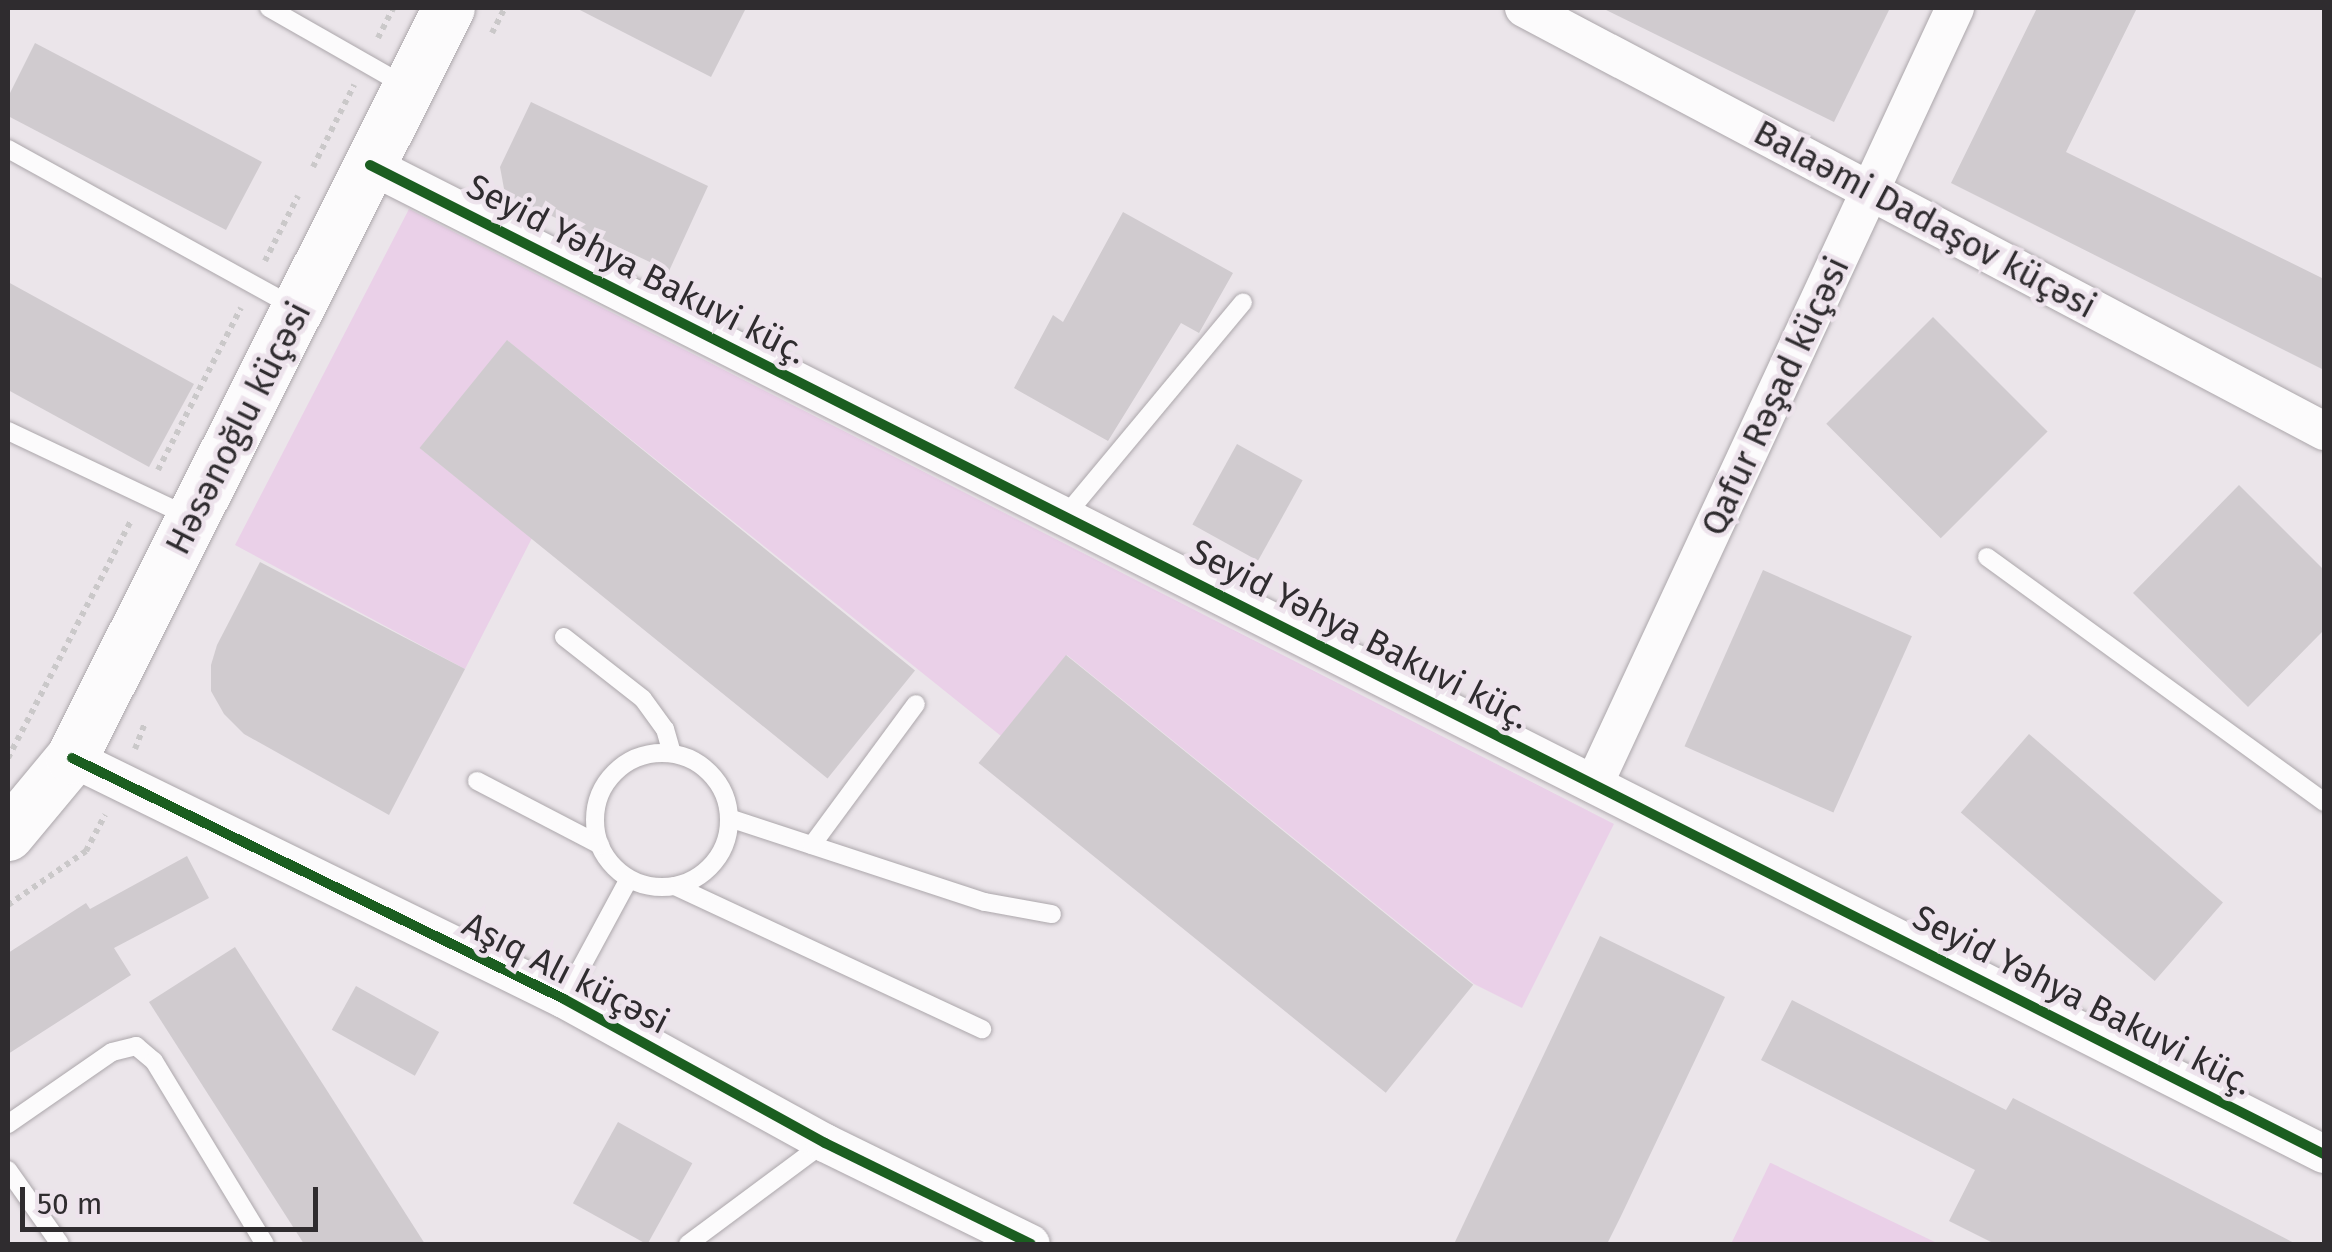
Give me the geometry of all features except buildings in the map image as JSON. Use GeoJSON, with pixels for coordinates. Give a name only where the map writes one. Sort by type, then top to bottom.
{"type":"FeatureCollection","features":[{"type":"Feature","properties":{"kind":"street","name":"Həsənoğlu küçəsi"},"geometry":{"type":"LineString","coordinates":[[8,835],[72,758],[192,518],[276,296],[370,166],[387,75],[450,8]]}},
{"type":"Feature","properties":{"kind":"street","name":"Balaəmi Dadaşov küçəsi"},"geometry":{"type":"LineString","coordinates":[[1524,8],[2324,431]]}},
{"type":"Feature","properties":{"kind":"street","name":"Qafur Rəşad küçəsi"},"geometry":{"type":"LineString","coordinates":[[1594,784],[1955,8]]}},
{"type":"Feature","properties":{"kind":"street","name":"Seyid Yəhya Bakuvi küç."},"geometry":{"type":"LineString","coordinates":[[370,166],[2324,1154]]}},
{"type":"Feature","properties":{"kind":"street","name":"Aşıq Alı küçəsi"},"geometry":{"type":"LineString","coordinates":[[72,758],[564,999],[825,1143],[1031,1244]]}},
{"type":"Feature","properties":{"kind":"lane"},"geometry":{"type":"LineString","coordinates":[[270,8],[387,75]]}},
{"type":"Feature","properties":{"kind":"lane"},"geometry":{"type":"LineString","coordinates":[[8,149],[276,296]]}},
{"type":"Feature","properties":{"kind":"lane"},"geometry":{"type":"LineString","coordinates":[[1065,516],[1243,302]]}},
{"type":"Feature","properties":{"kind":"lane"},"geometry":{"type":"LineString","coordinates":[[8,432],[146,493],[192,518]]}},
{"type":"Feature","properties":{"kind":"lane"},"geometry":{"type":"LineString","coordinates":[[1987,558],[2324,802]]}},
{"type":"Feature","properties":{"kind":"lane"},"geometry":{"type":"LineString","coordinates":[[564,637],[642,699],[665,729],[672,753]]}},
{"type":"Feature","properties":{"kind":"lane"},"geometry":{"type":"LineString","coordinates":[[812,845],[916,704]]}},
{"type":"Feature","properties":{"kind":"lane"},"geometry":{"type":"LineString","coordinates":[[672,753],[694,761],[712,776],[724,796],[729,818],[726,842],[714,862],[697,878],[676,886],[652,887],[630,879],[612,864],[600,844],[595,821],[598,798],[609,778],[627,762],[648,754],[672,753]]}},
{"type":"Feature","properties":{"kind":"lane"},"geometry":{"type":"LineString","coordinates":[[477,781],[600,844]]}},
{"type":"Feature","properties":{"kind":"lane"},"geometry":{"type":"LineString","coordinates":[[729,818],[984,902],[1052,914]]}},
{"type":"Feature","properties":{"kind":"lane"},"geometry":{"type":"LineString","coordinates":[[564,999],[630,879]]}},
{"type":"Feature","properties":{"kind":"lane"},"geometry":{"type":"LineString","coordinates":[[676,886],[982,1029]]}},
{"type":"Feature","properties":{"kind":"lane"},"geometry":{"type":"LineString","coordinates":[[8,1124],[112,1052],[136,1046],[154,1061],[264,1244]]}},
{"type":"Feature","properties":{"kind":"lane"},"geometry":{"type":"LineString","coordinates":[[688,1244],[825,1143]]}},
{"type":"Feature","properties":{"kind":"lane"},"geometry":{"type":"LineString","coordinates":[[8,1170],[60,1244]]}},
{"type":"Feature","properties":{"kind":"path"},"geometry":{"type":"LineString","coordinates":[[8,760],[146,493],[276,296],[387,75],[393,8]]}},
{"type":"Feature","properties":{"kind":"shaded area"},"geometry":{"type":"Polygon","coordinates":[[[409,209],[1614,824],[1522,1008],[1474,984],[1067,655],[1001,736],[508,341],[421,449],[532,538],[465,669],[235,545],[409,209]]]}},
{"type":"Feature","properties":{"kind":"shaded area"},"geometry":{"type":"Polygon","coordinates":[[[1771,1163],[1939,1244],[1731,1244],[1771,1163]]]}},
{"type":"Feature","properties":{"kind":"cycle path"},"geometry":{"type":"LineString","coordinates":[[370,165],[2324,1154]]}},
{"type":"Feature","properties":{"kind":"cycle path"},"geometry":{"type":"LineString","coordinates":[[72,758],[564,999],[825,1143],[1031,1244]]}}]}
